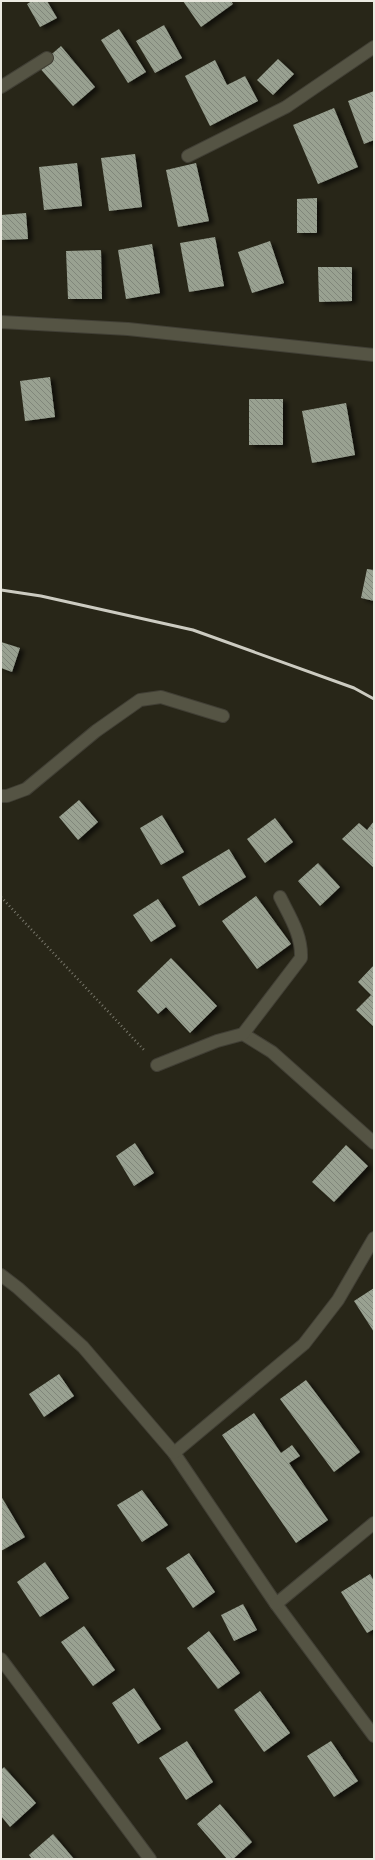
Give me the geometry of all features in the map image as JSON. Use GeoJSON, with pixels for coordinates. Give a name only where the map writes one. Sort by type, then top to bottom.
{"type":"FeatureCollection","features":[{"type":"Feature","properties":{"kind":"street"},"geometry":{"type":"LineString","coordinates":[[188,156],[286,106],[374,47]]}},
{"type":"Feature","properties":{"kind":"street"},"geometry":{"type":"LineString","coordinates":[[1,86],[47,58]]}},
{"type":"Feature","properties":{"kind":"street"},"geometry":{"type":"LineString","coordinates":[[1,322],[128,329],[374,354]]}},
{"type":"Feature","properties":{"kind":"street"},"geometry":{"type":"LineString","coordinates":[[1,796],[7,796],[26,789],[96,731],[140,700],[161,697],[223,716]]}},
{"type":"Feature","properties":{"kind":"street"},"geometry":{"type":"LineString","coordinates":[[157,1065],[217,1041],[243,1034],[301,958],[301,944],[280,897]]}},
{"type":"Feature","properties":{"kind":"street"},"geometry":{"type":"LineString","coordinates":[[243,1034],[272,1052],[374,1143]]}},
{"type":"Feature","properties":{"kind":"street"},"geometry":{"type":"LineString","coordinates":[[174,1453],[304,1344],[338,1300],[374,1238]]}},
{"type":"Feature","properties":{"kind":"street"},"geometry":{"type":"LineString","coordinates":[[1,1275],[18,1288],[83,1347],[174,1453],[276,1604],[374,1736]]}},
{"type":"Feature","properties":{"kind":"street"},"geometry":{"type":"LineString","coordinates":[[276,1604],[374,1523]]}},
{"type":"Feature","properties":{"kind":"street"},"geometry":{"type":"LineString","coordinates":[[1,1659],[150,1859]]}},
{"type":"Feature","properties":{"kind":"path"},"geometry":{"type":"LineString","coordinates":[[1,897],[157,1065]]}},
{"type":"Feature","properties":{"kind":"building"},"geometry":{"type":"Polygon","coordinates":[[[32,1],[47,1],[57,18],[40,27],[27,4],[32,1]]]}},
{"type":"Feature","properties":{"kind":"building"},"geometry":{"type":"Polygon","coordinates":[[[183,1],[231,1],[233,4],[201,27],[183,1]]]}},
{"type":"Feature","properties":{"kind":"building"},"geometry":{"type":"Polygon","coordinates":[[[164,25],[182,58],[155,73],[136,41],[164,25]]]}},
{"type":"Feature","properties":{"kind":"building"},"geometry":{"type":"Polygon","coordinates":[[[119,29],[146,72],[128,83],[101,40],[119,29]]]}},
{"type":"Feature","properties":{"kind":"building"},"geometry":{"type":"Polygon","coordinates":[[[61,46],[95,87],[73,106],[38,66],[61,46]]]}},
{"type":"Feature","properties":{"kind":"building"},"geometry":{"type":"Polygon","coordinates":[[[278,59],[294,74],[273,95],[257,80],[278,59]]]}},
{"type":"Feature","properties":{"kind":"building"},"geometry":{"type":"Polygon","coordinates":[[[215,60],[227,85],[245,76],[258,101],[210,126],[185,76],[215,60]]]}},
{"type":"Feature","properties":{"kind":"building"},"geometry":{"type":"Polygon","coordinates":[[[374,91],[374,140],[364,144],[348,101],[374,91]]]}},
{"type":"Feature","properties":{"kind":"building"},"geometry":{"type":"Polygon","coordinates":[[[334,108],[358,167],[318,184],[293,125],[334,108]]]}},
{"type":"Feature","properties":{"kind":"building"},"geometry":{"type":"Polygon","coordinates":[[[135,154],[142,207],[109,211],[101,158],[135,154]]]}},
{"type":"Feature","properties":{"kind":"building"},"geometry":{"type":"Polygon","coordinates":[[[77,163],[82,206],[44,210],[39,167],[77,163]]]}},
{"type":"Feature","properties":{"kind":"building"},"geometry":{"type":"Polygon","coordinates":[[[196,163],[209,221],[178,227],[166,170],[196,163]]]}},
{"type":"Feature","properties":{"kind":"building"},"geometry":{"type":"Polygon","coordinates":[[[317,198],[317,233],[297,233],[297,199],[317,198]]]}},
{"type":"Feature","properties":{"kind":"building"},"geometry":{"type":"Polygon","coordinates":[[[26,213],[28,239],[1,240],[1,215],[26,213]]]}},
{"type":"Feature","properties":{"kind":"building"},"geometry":{"type":"Polygon","coordinates":[[[215,237],[224,286],[189,292],[180,243],[215,237]]]}},
{"type":"Feature","properties":{"kind":"building"},"geometry":{"type":"Polygon","coordinates":[[[270,241],[284,283],[252,293],[238,252],[270,241]]]}},
{"type":"Feature","properties":{"kind":"building"},"geometry":{"type":"Polygon","coordinates":[[[152,244],[160,293],[126,299],[118,250],[152,244]]]}},
{"type":"Feature","properties":{"kind":"building"},"geometry":{"type":"Polygon","coordinates":[[[101,250],[102,299],[68,299],[66,251],[101,250]]]}},
{"type":"Feature","properties":{"kind":"building"},"geometry":{"type":"Polygon","coordinates":[[[318,267],[352,267],[352,301],[319,302],[318,267]]]}},
{"type":"Feature","properties":{"kind":"building"},"geometry":{"type":"Polygon","coordinates":[[[50,377],[55,417],[25,421],[20,381],[50,377]]]}},
{"type":"Feature","properties":{"kind":"building"},"geometry":{"type":"Polygon","coordinates":[[[249,399],[283,399],[283,445],[249,445],[249,399]]]}},
{"type":"Feature","properties":{"kind":"building"},"geometry":{"type":"Polygon","coordinates":[[[346,403],[355,455],[312,463],[302,411],[346,403]]]}},
{"type":"Feature","properties":{"kind":"building"},"geometry":{"type":"Polygon","coordinates":[[[367,569],[374,570],[374,601],[361,598],[367,569]]]}},
{"type":"Feature","properties":{"kind":"building"},"geometry":{"type":"Polygon","coordinates":[[[1,642],[20,648],[12,672],[1,668],[1,642]]]}},
{"type":"Feature","properties":{"kind":"building"},"geometry":{"type":"Polygon","coordinates":[[[79,800],[98,822],[78,840],[59,817],[79,800]]]}},
{"type":"Feature","properties":{"kind":"building"},"geometry":{"type":"Polygon","coordinates":[[[162,815],[184,852],[161,865],[140,828],[162,815]]]}},
{"type":"Feature","properties":{"kind":"building"},"geometry":{"type":"Polygon","coordinates":[[[275,818],[293,842],[265,863],[247,839],[275,818]]]}},
{"type":"Feature","properties":{"kind":"building"},"geometry":{"type":"Polygon","coordinates":[[[374,821],[374,868],[342,839],[359,823],[367,830],[374,821]]]}},
{"type":"Feature","properties":{"kind":"building"},"geometry":{"type":"Polygon","coordinates":[[[229,849],[246,877],[199,906],[182,877],[229,849]]]}},
{"type":"Feature","properties":{"kind":"building"},"geometry":{"type":"Polygon","coordinates":[[[318,863],[340,887],[320,906],[298,881],[318,863]]]}},
{"type":"Feature","properties":{"kind":"building"},"geometry":{"type":"Polygon","coordinates":[[[256,896],[291,944],[257,969],[222,921],[256,896]]]}},
{"type":"Feature","properties":{"kind":"building"},"geometry":{"type":"Polygon","coordinates":[[[158,899],[176,926],[151,942],[133,915],[158,899]]]}},
{"type":"Feature","properties":{"kind":"building"},"geometry":{"type":"Polygon","coordinates":[[[171,958],[217,1006],[190,1033],[166,1007],[158,1014],[137,991],[171,958]]]}},
{"type":"Feature","properties":{"kind":"building"},"geometry":{"type":"Polygon","coordinates":[[[374,965],[374,1027],[356,1010],[371,995],[358,982],[374,965]]]}},
{"type":"Feature","properties":{"kind":"building"},"geometry":{"type":"Polygon","coordinates":[[[135,1143],[154,1173],[134,1186],[116,1156],[135,1143]]]}},
{"type":"Feature","properties":{"kind":"building"},"geometry":{"type":"Polygon","coordinates":[[[346,1145],[368,1166],[334,1202],[312,1182],[346,1145]]]}},
{"type":"Feature","properties":{"kind":"building"},"geometry":{"type":"Polygon","coordinates":[[[374,1288],[374,1332],[354,1301],[374,1288]]]}},
{"type":"Feature","properties":{"kind":"building"},"geometry":{"type":"Polygon","coordinates":[[[59,1374],[74,1396],[44,1417],[29,1394],[59,1374]]]}},
{"type":"Feature","properties":{"kind":"building"},"geometry":{"type":"Polygon","coordinates":[[[306,1380],[360,1452],[334,1472],[280,1399],[306,1380]]]}},
{"type":"Feature","properties":{"kind":"building"},"geometry":{"type":"Polygon","coordinates":[[[254,1413],[281,1453],[292,1445],[300,1456],[289,1463],[328,1520],[296,1543],[222,1435],[254,1413]]]}},
{"type":"Feature","properties":{"kind":"building"},"geometry":{"type":"Polygon","coordinates":[[[142,1490],[168,1525],[142,1542],[117,1505],[142,1490]]]}},
{"type":"Feature","properties":{"kind":"building"},"geometry":{"type":"Polygon","coordinates":[[[1,1496],[25,1537],[1,1551],[1,1496]]]}},
{"type":"Feature","properties":{"kind":"building"},"geometry":{"type":"Polygon","coordinates":[[[189,1553],[215,1592],[193,1608],[166,1568],[189,1553]]]}},
{"type":"Feature","properties":{"kind":"building"},"geometry":{"type":"Polygon","coordinates":[[[45,1562],[69,1598],[40,1617],[17,1582],[45,1562]]]}},
{"type":"Feature","properties":{"kind":"building"},"geometry":{"type":"Polygon","coordinates":[[[370,1574],[374,1581],[374,1629],[367,1633],[341,1592],[370,1574]]]}},
{"type":"Feature","properties":{"kind":"building"},"geometry":{"type":"Polygon","coordinates":[[[243,1604],[257,1630],[234,1641],[221,1615],[243,1604]]]}},
{"type":"Feature","properties":{"kind":"building"},"geometry":{"type":"Polygon","coordinates":[[[84,1626],[115,1670],[93,1686],[61,1642],[84,1626]]]}},
{"type":"Feature","properties":{"kind":"building"},"geometry":{"type":"Polygon","coordinates":[[[209,1631],[240,1673],[218,1689],[187,1648],[209,1631]]]}},
{"type":"Feature","properties":{"kind":"building"},"geometry":{"type":"Polygon","coordinates":[[[134,1688],[161,1729],[138,1744],[112,1703],[134,1688]]]}},
{"type":"Feature","properties":{"kind":"building"},"geometry":{"type":"Polygon","coordinates":[[[260,1691],[290,1733],[264,1752],[234,1710],[260,1691]]]}},
{"type":"Feature","properties":{"kind":"building"},"geometry":{"type":"Polygon","coordinates":[[[187,1741],[213,1782],[186,1800],[159,1758],[187,1741]]]}},
{"type":"Feature","properties":{"kind":"building"},"geometry":{"type":"Polygon","coordinates":[[[331,1741],[358,1781],[334,1797],[307,1756],[331,1741]]]}},
{"type":"Feature","properties":{"kind":"building"},"geometry":{"type":"Polygon","coordinates":[[[4,1767],[36,1803],[10,1827],[1,1816],[1,1770],[4,1767]]]}},
{"type":"Feature","properties":{"kind":"building"},"geometry":{"type":"Polygon","coordinates":[[[220,1804],[252,1842],[233,1859],[227,1859],[197,1824],[220,1804]]]}},
{"type":"Feature","properties":{"kind":"building"},"geometry":{"type":"Polygon","coordinates":[[[53,1834],[74,1859],[32,1859],[29,1855],[53,1834]]]}},
{"type":"Feature","properties":{"kind":"railway"},"geometry":{"type":"LineString","coordinates":[[1,590],[41,596],[193,630],[354,688],[374,699]]}}]}
